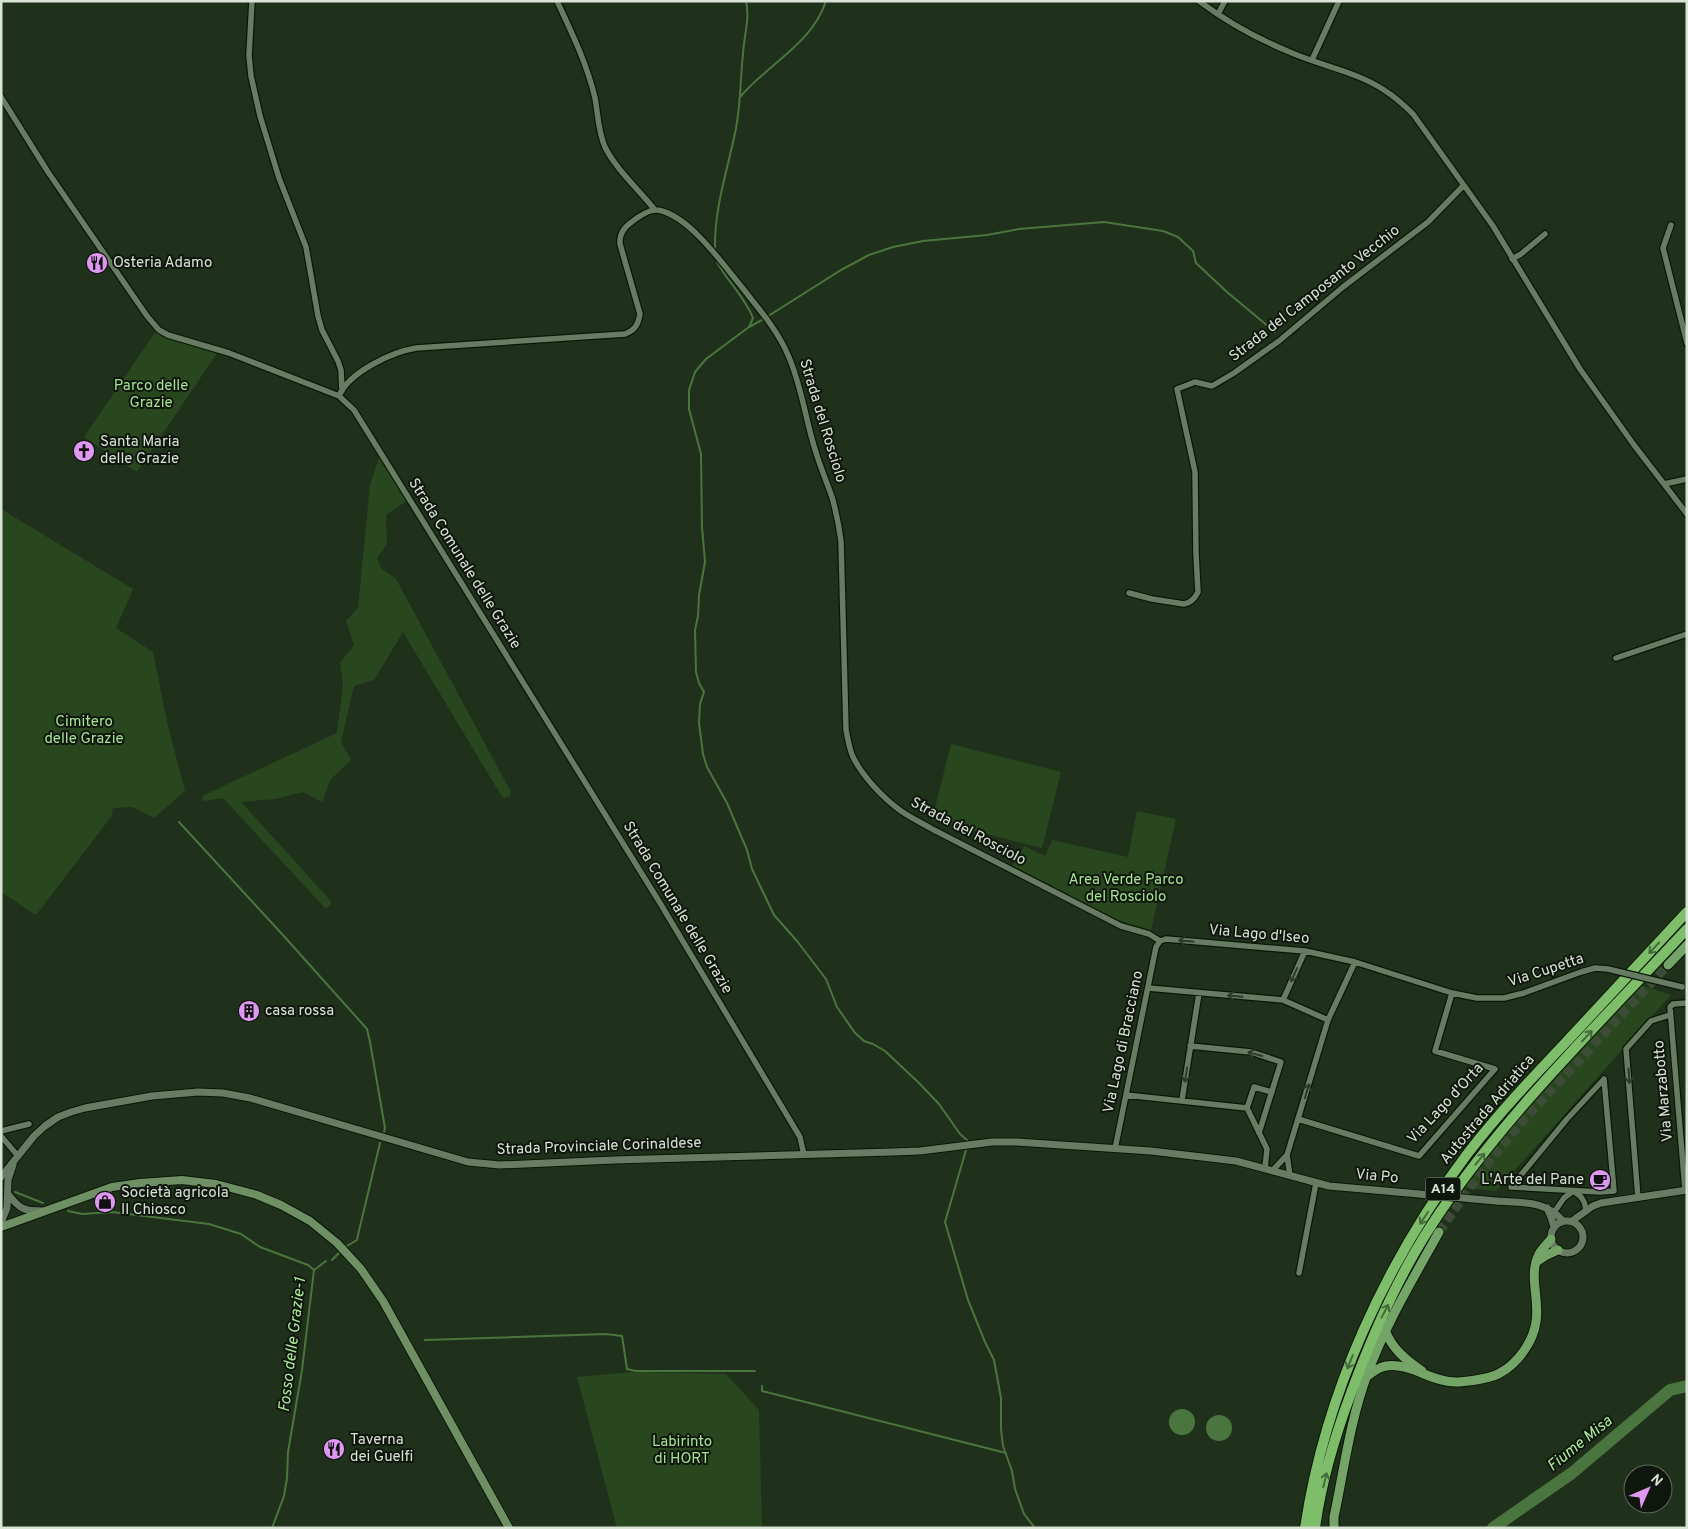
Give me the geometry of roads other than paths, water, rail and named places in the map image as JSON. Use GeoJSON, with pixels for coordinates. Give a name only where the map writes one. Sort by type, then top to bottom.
{"type":"FeatureCollection","features":[{"type":"Feature","properties":{"kind":"highway","name":"Autostrada Adriatica"},"geometry":{"type":"LineString","coordinates":[[1305,1528],[1318,1458],[1349,1364],[1370,1316],[1398,1261],[1423,1220],[1468,1154],[1506,1108],[1687,912]]}},
{"type":"Feature","properties":{"kind":"highway","name":"Autostrada Adriatica"},"geometry":{"type":"LineString","coordinates":[[1315,1528],[1329,1462],[1342,1416],[1359,1370],[1379,1321],[1430,1227],[1477,1162],[1515,1116],[1687,929]]}},
{"type":"Feature","properties":{"kind":"main road"},"geometry":{"type":"LineString","coordinates":[[1668,965],[1687,945]]}},
{"type":"Feature","properties":{"kind":"main road"},"geometry":{"type":"LineString","coordinates":[[1,1227],[112,1187],[140,1182],[182,1180],[216,1184],[250,1192],[281,1205],[310,1221],[337,1243],[361,1269],[383,1301],[509,1528]]}},
{"type":"Feature","properties":{"kind":"main road"},"geometry":{"type":"LineString","coordinates":[[1334,1528],[1334,1517],[1353,1420],[1366,1377],[1385,1330],[1439,1232]]}},
{"type":"Feature","properties":{"kind":"main road"},"geometry":{"type":"LineString","coordinates":[[1366,1377],[1375,1370],[1385,1366],[1402,1367],[1449,1382],[1469,1381],[1499,1374],[1524,1351],[1533,1334],[1537,1306],[1534,1280],[1536,1263],[1542,1250],[1551,1239]]}},
{"type":"Feature","properties":{"kind":"main road"},"geometry":{"type":"LineString","coordinates":[[1536,1263],[1544,1256],[1558,1250]]}},
{"type":"Feature","properties":{"kind":"main road"},"geometry":{"type":"LineString","coordinates":[[1385,1330],[1388,1338],[1405,1360],[1430,1376]]}},
{"type":"Feature","properties":{"kind":"main road"},"geometry":{"type":"LineString","coordinates":[[1376,1351],[1395,1348]]}},
{"type":"Feature","properties":{"kind":"main road"},"geometry":{"type":"LineString","coordinates":[[1376,1351],[1385,1366]]}},
{"type":"Feature","properties":{"kind":"street"},"geometry":{"type":"LineString","coordinates":[[252,1],[249,55],[251,76],[260,116],[279,178],[306,247],[322,330],[341,370],[340,393]]}},
{"type":"Feature","properties":{"kind":"street"},"geometry":{"type":"LineString","coordinates":[[557,1],[580,52],[594,97],[601,135],[606,147],[614,161],[655,210]]}},
{"type":"Feature","properties":{"kind":"street"},"geometry":{"type":"LineString","coordinates":[[1200,1],[1232,24],[1283,49],[1363,78],[1383,89],[1414,114],[1493,226],[1580,369],[1687,514]]}},
{"type":"Feature","properties":{"kind":"street"},"geometry":{"type":"LineString","coordinates":[[1218,14],[1225,1]]}},
{"type":"Feature","properties":{"kind":"street"},"geometry":{"type":"LineString","coordinates":[[1312,60],[1339,1]]}},
{"type":"Feature","properties":{"kind":"street","name":"Strada Comunale delle Grazie"},"geometry":{"type":"LineString","coordinates":[[1,97],[48,172],[147,316],[159,330],[168,335],[228,353],[340,393],[354,410],[654,894],[800,1137],[804,1155]]}},
{"type":"Feature","properties":{"kind":"street","name":"Strada del Camposanto Vecchio"},"geometry":{"type":"LineString","coordinates":[[1129,593],[1184,604],[1193,599],[1198,592],[1194,472],[1177,389],[1195,382],[1212,386],[1272,347],[1343,287],[1428,222],[1463,186]]}},
{"type":"Feature","properties":{"kind":"street"},"geometry":{"type":"LineString","coordinates":[[340,393],[364,370],[401,350],[625,334],[633,331],[638,324],[640,314],[619,236],[623,229],[633,221],[648,211],[655,210]]}},
{"type":"Feature","properties":{"kind":"street","name":"Strada del Rosciolo"},"geometry":{"type":"LineString","coordinates":[[655,210],[674,216],[690,228],[709,247],[776,330],[796,374],[816,453],[838,518],[841,541],[846,730],[853,757],[884,797],[902,812],[1121,926],[1149,934],[1160,941]]}},
{"type":"Feature","properties":{"kind":"street"},"geometry":{"type":"LineString","coordinates":[[1671,225],[1663,248],[1687,343]]}},
{"type":"Feature","properties":{"kind":"street"},"geometry":{"type":"LineString","coordinates":[[1512,259],[1545,234]]}},
{"type":"Feature","properties":{"kind":"street"},"geometry":{"type":"LineString","coordinates":[[1664,484],[1687,479]]}},
{"type":"Feature","properties":{"kind":"street"},"geometry":{"type":"LineString","coordinates":[[1616,658],[1687,634]]}},
{"type":"Feature","properties":{"kind":"street","name":"Via Lago d'Iseo"},"geometry":{"type":"LineString","coordinates":[[1160,941],[1166,939],[1305,951],[1355,962]]}},
{"type":"Feature","properties":{"kind":"street","name":"Via Lago di Bracciano"},"geometry":{"type":"LineString","coordinates":[[1115,1149],[1156,947],[1160,941]]}},
{"type":"Feature","properties":{"kind":"street"},"geometry":{"type":"LineString","coordinates":[[1283,1000],[1305,951]]}},
{"type":"Feature","properties":{"kind":"street"},"geometry":{"type":"LineString","coordinates":[[1290,1176],[1287,1155],[1328,1020],[1355,962]]}},
{"type":"Feature","properties":{"kind":"street","name":"Via Cupetta"},"geometry":{"type":"LineString","coordinates":[[1355,962],[1452,993],[1477,998],[1504,998],[1524,994],[1595,968],[1608,969],[1684,988]]}},
{"type":"Feature","properties":{"kind":"street"},"geometry":{"type":"LineString","coordinates":[[1148,988],[1283,1000],[1328,1020]]}},
{"type":"Feature","properties":{"kind":"street"},"geometry":{"type":"LineString","coordinates":[[1182,1100],[1199,993]]}},
{"type":"Feature","properties":{"kind":"street","name":"Via Lago d'Orta"},"geometry":{"type":"LineString","coordinates":[[1298,1119],[1419,1156],[1495,1069],[1435,1051],[1452,993]]}},
{"type":"Feature","properties":{"kind":"street"},"geometry":{"type":"LineString","coordinates":[[1638,1198],[1626,1049],[1651,1021],[1670,1015],[1670,1007],[1673,1004],[1687,1002]]}},
{"type":"Feature","properties":{"kind":"street","name":"Via Marzabotto"},"geometry":{"type":"LineString","coordinates":[[1670,1015],[1686,1190]]}},
{"type":"Feature","properties":{"kind":"street"},"geometry":{"type":"LineString","coordinates":[[1190,1046],[1251,1052],[1281,1062],[1259,1133]]}},
{"type":"Feature","properties":{"kind":"street"},"geometry":{"type":"LineString","coordinates":[[1546,1207],[1554,1227],[1551,1239],[1558,1250],[1565,1253],[1575,1251],[1583,1240],[1582,1230],[1586,1211],[1584,1200],[1580,1196],[1574,1191],[1511,1187],[1567,1119],[1604,1079],[1614,1191],[1574,1191],[1564,1198],[1555,1211]]}},
{"type":"Feature","properties":{"kind":"street"},"geometry":{"type":"LineString","coordinates":[[1265,1168],[1267,1149],[1247,1108],[1254,1087],[1272,1092]]}},
{"type":"Feature","properties":{"kind":"street","name":"Strada Provinciale Corinaldese"},"geometry":{"type":"LineString","coordinates":[[1,1177],[44,1126],[64,1114],[85,1108],[152,1096],[198,1092],[223,1093],[250,1098],[468,1162],[500,1165],[911,1151],[992,1142],[1017,1142],[1208,1157]]}},
{"type":"Feature","properties":{"kind":"street"},"geometry":{"type":"LineString","coordinates":[[1126,1095],[1247,1108]]}},
{"type":"Feature","properties":{"kind":"street"},"geometry":{"type":"LineString","coordinates":[[1,1131],[29,1124]]}},
{"type":"Feature","properties":{"kind":"street"},"geometry":{"type":"LineString","coordinates":[[1,1136],[18,1156]]}},
{"type":"Feature","properties":{"kind":"street"},"geometry":{"type":"LineString","coordinates":[[1273,1170],[1287,1155]]}},
{"type":"Feature","properties":{"kind":"street","name":"Strada Provinciale Corinaldese"},"geometry":{"type":"LineString","coordinates":[[1,1223],[7,1208],[10,1169],[18,1156]]}},
{"type":"Feature","properties":{"kind":"street","name":"Via Po"},"geometry":{"type":"LineString","coordinates":[[1208,1157],[1265,1168],[1316,1184],[1530,1204],[1555,1211],[1563,1221]]}},
{"type":"Feature","properties":{"kind":"street"},"geometry":{"type":"LineString","coordinates":[[1299,1273],[1316,1184]]}},
{"type":"Feature","properties":{"kind":"street"},"geometry":{"type":"LineString","coordinates":[[1572,1221],[1593,1206],[1601,1203],[1686,1190]]}},
{"type":"Feature","properties":{"kind":"street"},"geometry":{"type":"LineString","coordinates":[[8,1194],[15,1204],[27,1211],[48,1211]]}},
{"type":"Feature","properties":{"kind":"street"},"geometry":{"type":"LineString","coordinates":[[1554,1227],[1563,1221],[1572,1221],[1580,1226],[1582,1230]]}},
{"type":"Feature","properties":{"kind":"waterway"},"geometry":{"type":"LineString","coordinates":[[715,250],[719,205],[738,113],[747,21],[746,1]]}},
{"type":"Feature","properties":{"kind":"waterway"},"geometry":{"type":"LineString","coordinates":[[741,96],[800,42],[811,29],[826,1]]}},
{"type":"Feature","properties":{"kind":"waterway"},"geometry":{"type":"LineString","coordinates":[[967,1140],[960,1134],[939,1104],[919,1083],[885,1051],[864,1041],[855,1033],[837,1007],[826,979],[774,915],[752,869],[747,850],[727,803],[707,767],[703,754],[699,723],[700,704],[704,692],[696,672],[695,630],[705,562],[702,527],[701,454],[689,409],[689,390],[695,372],[706,359],[749,327],[841,270],[869,255],[893,247],[923,241],[987,235],[1019,229],[1104,222],[1163,231],[1178,237],[1193,251],[1196,263],[1275,332]]}},
{"type":"Feature","properties":{"kind":"waterway"},"geometry":{"type":"LineString","coordinates":[[717,262],[750,310],[753,318],[749,327]]}},
{"type":"Feature","properties":{"kind":"waterway"},"geometry":{"type":"LineString","coordinates":[[179,822],[367,1029],[385,1128],[384,1132]]}},
{"type":"Feature","properties":{"kind":"waterway"},"geometry":{"type":"LineString","coordinates":[[347,1246],[357,1240],[380,1143]]}},
{"type":"Feature","properties":{"kind":"waterway"},"geometry":{"type":"LineString","coordinates":[[966,1150],[945,1222],[968,1300],[994,1360],[1001,1398],[1003,1446],[1012,1471],[1015,1489],[1024,1514],[1035,1528]]}},
{"type":"Feature","properties":{"kind":"waterway","name":"Fosso delle Grazie-1"},"geometry":{"type":"LineString","coordinates":[[15,1192],[43,1203]]}},
{"type":"Feature","properties":{"kind":"waterway","name":"Fosso delle Grazie-1"},"geometry":{"type":"LineString","coordinates":[[68,1211],[82,1214],[112,1212],[209,1224],[241,1234],[260,1247],[308,1265],[314,1270]]}},
{"type":"Feature","properties":{"kind":"waterway"},"geometry":{"type":"LineString","coordinates":[[332,1260],[340,1252]]}},
{"type":"Feature","properties":{"kind":"waterway"},"geometry":{"type":"LineString","coordinates":[[314,1270],[326,1261]]}},
{"type":"Feature","properties":{"kind":"waterway","name":"Fosso delle Grazie-1"},"geometry":{"type":"LineString","coordinates":[[272,1528],[284,1496],[287,1478],[288,1452],[302,1370],[314,1270]]}},
{"type":"Feature","properties":{"kind":"waterway"},"geometry":{"type":"LineString","coordinates":[[425,1340],[606,1334],[622,1336],[627,1369],[636,1371],[755,1371]]}},
{"type":"Feature","properties":{"kind":"waterway"},"geometry":{"type":"LineString","coordinates":[[762,1386],[762,1391],[1006,1453]]}},
{"type":"Feature","properties":{"kind":"waterway","name":"Fiume Misa"},"geometry":{"type":"LineString","coordinates":[[1493,1528],[1572,1473],[1670,1390],[1687,1386]]}},
{"type":"Feature","properties":{"kind":"tunnel"},"geometry":{"type":"LineString","coordinates":[[1439,1232],[1484,1168],[1522,1122],[1668,965]]}},
{"type":"Feature","properties":{"kind":"place","name":"Osteria Adamo"},"geometry":{"type":"Point","coordinates":[97,263]}},
{"type":"Feature","properties":{"kind":"place","name":"Santa Maria delle Grazie"},"geometry":{"type":"Point","coordinates":[84,451]}},
{"type":"Feature","properties":{"kind":"place","name":"casa rossa"},"geometry":{"type":"Point","coordinates":[249,1011]}},
{"type":"Feature","properties":{"kind":"place","name":"L'Arte del Pane"},"geometry":{"type":"Point","coordinates":[1600,1180]}},
{"type":"Feature","properties":{"kind":"place","name":"Società agricola Il Chiosco"},"geometry":{"type":"Point","coordinates":[105,1202]}},
{"type":"Feature","properties":{"kind":"place","name":"Taverna dei Guelfi"},"geometry":{"type":"Point","coordinates":[334,1449]}},
{"type":"Feature","properties":{"kind":"park label","name":"Parco delle Grazie"},"geometry":{"type":"Point","coordinates":[151,394]}},
{"type":"Feature","properties":{"kind":"park label","name":"Cimitero delle Grazie"},"geometry":{"type":"Point","coordinates":[84,730]}},
{"type":"Feature","properties":{"kind":"park label","name":"Area Verde Parco del Rosciolo"},"geometry":{"type":"Point","coordinates":[1126,888]}},
{"type":"Feature","properties":{"kind":"park label","name":"Labirinto di HORT"},"geometry":{"type":"Point","coordinates":[682,1450]}}]}
